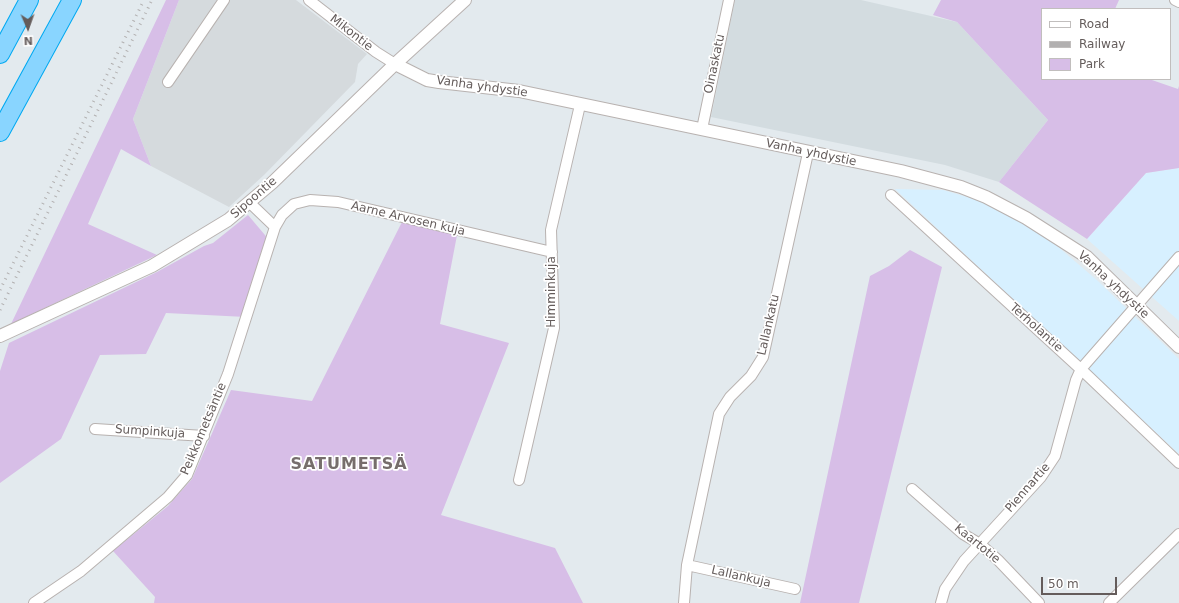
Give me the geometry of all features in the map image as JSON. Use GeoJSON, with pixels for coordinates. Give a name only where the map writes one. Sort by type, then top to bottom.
{"type":"FeatureCollection","features":[{"type":"Feature","properties":{"kind":"highway"},"geometry":{"type":"LineString","coordinates":[[0,54],[29,0]]}},
{"type":"Feature","properties":{"kind":"highway"},"geometry":{"type":"LineString","coordinates":[[0,132],[72,0]]}},
{"type":"Feature","properties":{"kind":"street"},"geometry":{"type":"LineString","coordinates":[[168,82],[224,0]]}},
{"type":"Feature","properties":{"kind":"street","name":"Sipoontie"},"geometry":{"type":"LineString","coordinates":[[0,336],[152,266],[228,220],[250,203],[395,64],[465,0]]}},
{"type":"Feature","properties":{"kind":"street","name":"Oinaskatu"},"geometry":{"type":"LineString","coordinates":[[702,129],[729,0]]}},
{"type":"Feature","properties":{"kind":"street"},"geometry":{"type":"LineString","coordinates":[[1175,0],[1179,2]]}},
{"type":"Feature","properties":{"kind":"street","name":"Mikontie"},"geometry":{"type":"LineString","coordinates":[[315,2],[376,52],[395,64]]}},
{"type":"Feature","properties":{"kind":"street","name":"Vanha yhdystie"},"geometry":{"type":"LineString","coordinates":[[395,64],[427,80],[500,88],[702,129],[808,153],[901,171],[961,187],[986,197],[1026,218],[1087,257],[1179,347]]}},
{"type":"Feature","properties":{"kind":"street","name":"Himminkuja"},"geometry":{"type":"LineString","coordinates":[[519,480],[554,328],[552,230],[580,105]]}},
{"type":"Feature","properties":{"kind":"street","name":"Lallankatu"},"geometry":{"type":"LineString","coordinates":[[684,603],[687,566],[719,414],[730,397],[751,376],[763,357],[808,153]]}},
{"type":"Feature","properties":{"kind":"street","name":"Terholantie"},"geometry":{"type":"LineString","coordinates":[[891,195],[1080,369],[1179,463]]}},
{"type":"Feature","properties":{"kind":"street","name":"Aarne Arvosen kuja"},"geometry":{"type":"LineString","coordinates":[[274,227],[282,215],[294,204],[310,200],[338,202],[552,252]]}},
{"type":"Feature","properties":{"kind":"street"},"geometry":{"type":"LineString","coordinates":[[250,203],[274,227]]}},
{"type":"Feature","properties":{"kind":"street","name":"Peikkometsäntie"},"geometry":{"type":"LineString","coordinates":[[34,603],[81,571],[168,497],[187,475],[228,374],[274,227]]}},
{"type":"Feature","properties":{"kind":"street","name":"Piennartie"},"geometry":{"type":"LineString","coordinates":[[940,603],[945,589],[964,561],[1041,477],[1055,456],[1080,369],[1179,257]]}},
{"type":"Feature","properties":{"kind":"street","name":"Sumpinkuja"},"geometry":{"type":"LineString","coordinates":[[95,428],[204,436]]}},
{"type":"Feature","properties":{"kind":"street","name":"Kaartotie"},"geometry":{"type":"LineString","coordinates":[[912,489],[963,534],[980,544],[998,560],[1039,603]]}},
{"type":"Feature","properties":{"kind":"street"},"geometry":{"type":"LineString","coordinates":[[1109,603],[1179,534]]}},
{"type":"Feature","properties":{"kind":"street","name":"Lallankuja"},"geometry":{"type":"LineString","coordinates":[[687,566],[795,590]]}},
{"type":"Feature","properties":{"kind":"shaded area"},"geometry":{"type":"Polygon","coordinates":[[[179,0],[296,0],[367,54],[358,64],[355,82],[264,175],[229,207],[151,166],[133,119],[179,0]]]}},
{"type":"Feature","properties":{"kind":"shaded area"},"geometry":{"type":"Polygon","coordinates":[[[735,0],[861,0],[957,22],[1048,120],[999,182],[945,165],[711,117],[735,0]]]}},
{"type":"Feature","properties":{"kind":"shaded area"},"geometry":{"type":"Polygon","coordinates":[[[1179,168],[1179,321],[1087,239],[1146,173],[1179,168]]]}},
{"type":"Feature","properties":{"kind":"shaded area"},"geometry":{"type":"Polygon","coordinates":[[[895,189],[943,190],[995,205],[1043,234],[1098,281],[1179,359],[1179,454],[895,189]]]}},
{"type":"Feature","properties":{"kind":"green space"},"geometry":{"type":"Polygon","coordinates":[[[166,0],[179,0],[133,119],[151,166],[121,149],[88,224],[157,255],[11,324],[166,0]]]}},
{"type":"Feature","properties":{"kind":"green space"},"geometry":{"type":"Polygon","coordinates":[[[941,0],[1119,0],[1115,8],[1041,8],[1041,80],[1152,80],[1178,89],[1179,86],[1179,168],[1146,173],[1087,239],[999,182],[1048,120],[957,22],[933,15],[941,0]]]}},
{"type":"Feature","properties":{"kind":"green space"},"geometry":{"type":"Polygon","coordinates":[[[248,215],[270,241],[246,317],[166,313],[146,354],[100,355],[61,439],[0,483],[0,371],[9,343],[157,272],[204,246],[213,243],[248,215]]]}},
{"type":"Feature","properties":{"kind":"green space"},"geometry":{"type":"Polygon","coordinates":[[[404,218],[458,230],[440,324],[509,343],[441,515],[555,548],[583,603],[154,603],[155,597],[113,551],[168,506],[192,479],[231,390],[312,401],[404,218]]]}},
{"type":"Feature","properties":{"kind":"green space"},"geometry":{"type":"Polygon","coordinates":[[[910,250],[942,267],[859,603],[800,603],[870,276],[889,266],[910,250]]]}},
{"type":"Feature","properties":{"kind":"railway"},"geometry":{"type":"LineString","coordinates":[[0,290],[144,0]]}},
{"type":"Feature","properties":{"kind":"railway"},"geometry":{"type":"LineString","coordinates":[[0,310],[152,0]]}},
{"type":"Feature","properties":{"kind":"district","name":"SATUMETSÄ"},"geometry":{"type":"Point","coordinates":[349,465]}}]}
